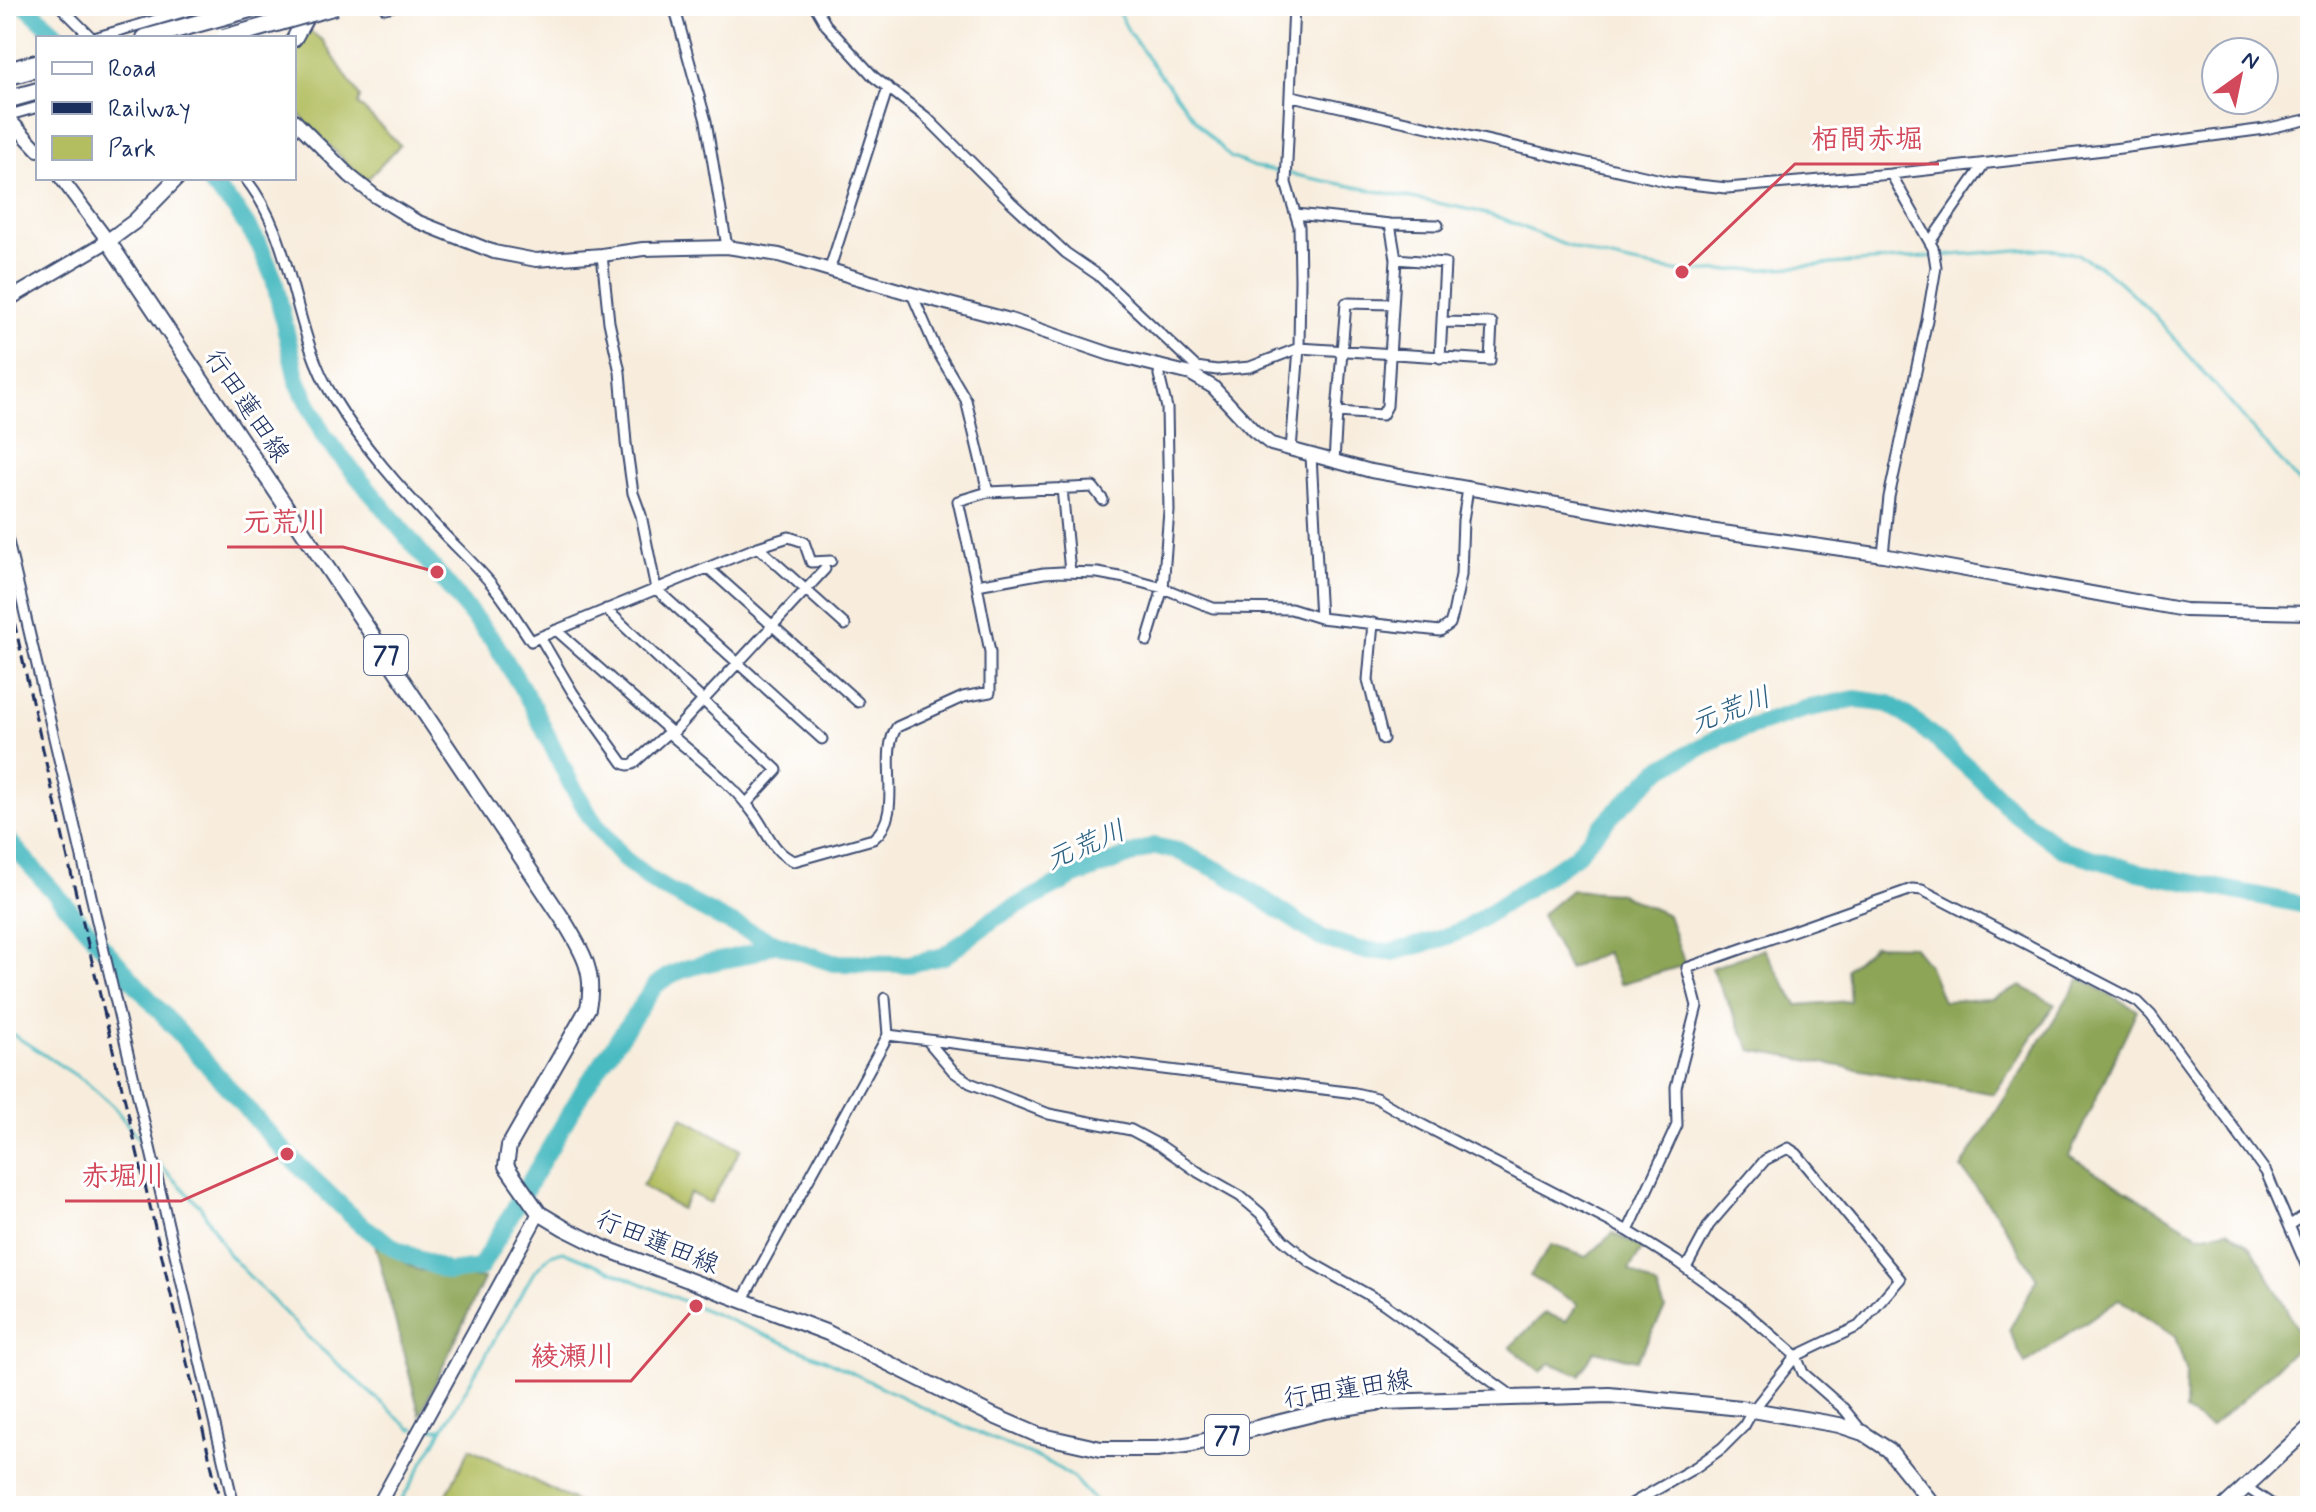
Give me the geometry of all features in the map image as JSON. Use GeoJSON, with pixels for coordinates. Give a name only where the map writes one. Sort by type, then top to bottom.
{"type":"FeatureCollection","features":[{"type":"Feature","properties":{"kind":"highway"},"geometry":{"type":"LineString","coordinates":[[152,36],[261,6]]}},
{"type":"Feature","properties":{"kind":"highway"},"geometry":{"type":"LineString","coordinates":[[231,36],[336,6]]}},
{"type":"Feature","properties":{"kind":"highway"},"geometry":{"type":"LineString","coordinates":[[6,77],[35,64]]}},
{"type":"Feature","properties":{"kind":"highway"},"geometry":{"type":"LineString","coordinates":[[6,100],[36,92]]}},
{"type":"Feature","properties":{"kind":"main road"},"geometry":{"type":"LineString","coordinates":[[295,36],[312,6]]}},
{"type":"Feature","properties":{"kind":"main road"},"geometry":{"type":"LineString","coordinates":[[108,241],[134,222],[175,180]]}},
{"type":"Feature","properties":{"kind":"main road","name":"行田蓮田線"},"geometry":{"type":"LineString","coordinates":[[108,241],[581,949],[592,990],[588,1008],[509,1146],[506,1166],[537,1210],[604,1248],[828,1333],[1038,1435],[1101,1449],[1157,1449],[1192,1444],[1325,1411],[1382,1402],[1609,1395],[1753,1410],[1839,1425],[1863,1433],[1895,1457],[1934,1506]]}},
{"type":"Feature","properties":{"kind":"main road"},"geometry":{"type":"LineString","coordinates":[[2225,1506],[2310,1427]]}},
{"type":"Feature","properties":{"kind":"street"},"geometry":{"type":"LineString","coordinates":[[60,6],[91,36]]}},
{"type":"Feature","properties":{"kind":"street"},"geometry":{"type":"LineString","coordinates":[[100,36],[204,6]]}},
{"type":"Feature","properties":{"kind":"street"},"geometry":{"type":"LineString","coordinates":[[385,6],[394,6]]}},
{"type":"Feature","properties":{"kind":"street"},"geometry":{"type":"LineString","coordinates":[[674,6],[706,121],[727,247]]}},
{"type":"Feature","properties":{"kind":"street"},"geometry":{"type":"LineString","coordinates":[[815,6],[832,32],[874,77],[926,117],[1066,253],[1098,275],[1254,431],[1271,444],[1371,471],[1468,489],[1681,526],[1883,555],[2185,610],[2310,613]]}},
{"type":"Feature","properties":{"kind":"street"},"geometry":{"type":"LineString","coordinates":[[1291,450],[1299,348],[1299,226],[1286,183],[1294,6]]}},
{"type":"Feature","properties":{"kind":"street"},"geometry":{"type":"LineString","coordinates":[[6,68],[35,64]]}},
{"type":"Feature","properties":{"kind":"street"},"geometry":{"type":"LineString","coordinates":[[830,268],[888,87]]}},
{"type":"Feature","properties":{"kind":"street"},"geometry":{"type":"LineString","coordinates":[[1292,96],[1670,182],[1727,188],[1984,164],[2265,129],[2310,119]]}},
{"type":"Feature","properties":{"kind":"street"},"geometry":{"type":"LineString","coordinates":[[36,108],[6,116],[36,148]]}},
{"type":"Feature","properties":{"kind":"street"},"geometry":{"type":"LineString","coordinates":[[296,122],[350,176],[375,196],[416,221],[462,241],[513,256],[536,260],[643,249],[727,247],[779,255],[1010,320],[1110,354],[1193,370],[1250,367],[1299,348],[1490,360],[1492,323],[1442,322]]}},
{"type":"Feature","properties":{"kind":"street"},"geometry":{"type":"LineString","coordinates":[[1932,245],[1984,164]]}},
{"type":"Feature","properties":{"kind":"street"},"geometry":{"type":"LineString","coordinates":[[1883,555],[1889,497],[1936,267],[1932,245],[1891,174]]}},
{"type":"Feature","properties":{"kind":"street"},"geometry":{"type":"LineString","coordinates":[[6,301],[108,241],[62,180]]}},
{"type":"Feature","properties":{"kind":"street"},"geometry":{"type":"LineString","coordinates":[[246,180],[273,226],[316,363],[331,394],[353,428],[400,487],[493,586],[531,641],[540,637],[556,630],[606,609],[758,547],[789,537],[804,542],[811,562],[828,565],[703,701],[633,764],[623,763],[573,693],[540,637]]}},
{"type":"Feature","properties":{"kind":"street"},"geometry":{"type":"LineString","coordinates":[[1296,214],[1390,224],[1438,225]]}},
{"type":"Feature","properties":{"kind":"street"},"geometry":{"type":"LineString","coordinates":[[1337,412],[1382,415],[1387,406],[1396,259],[1390,224]]}},
{"type":"Feature","properties":{"kind":"street"},"geometry":{"type":"LineString","coordinates":[[602,255],[609,322],[620,372],[633,493],[641,515],[656,589],[822,739]]}},
{"type":"Feature","properties":{"kind":"street"},"geometry":{"type":"LineString","coordinates":[[1396,259],[1445,263],[1440,358]]}},
{"type":"Feature","properties":{"kind":"street"},"geometry":{"type":"LineString","coordinates":[[912,294],[936,349],[966,400],[988,492]]}},
{"type":"Feature","properties":{"kind":"street"},"geometry":{"type":"LineString","coordinates":[[1334,462],[1346,303],[1393,304]]}},
{"type":"Feature","properties":{"kind":"street"},"geometry":{"type":"LineString","coordinates":[[1147,641],[1163,588],[1169,511],[1167,408],[1159,375],[1160,365]]}},
{"type":"Feature","properties":{"kind":"street"},"geometry":{"type":"LineString","coordinates":[[1311,456],[1320,618]]}},
{"type":"Feature","properties":{"kind":"street"},"geometry":{"type":"LineString","coordinates":[[556,630],[728,784],[754,813],[777,851],[794,861],[879,835],[887,819],[890,748],[897,727],[963,697],[990,692],[990,652],[958,501],[988,492],[1093,487],[1103,500]]}},
{"type":"Feature","properties":{"kind":"street"},"geometry":{"type":"LineString","coordinates":[[1062,488],[1070,572]]}},
{"type":"Feature","properties":{"kind":"street"},"geometry":{"type":"LineString","coordinates":[[977,585],[1044,573],[1070,572],[1125,578],[1163,588],[1213,608],[1291,609],[1320,618],[1440,631],[1450,624],[1461,575],[1463,520],[1468,489]]}},
{"type":"Feature","properties":{"kind":"street"},"geometry":{"type":"LineString","coordinates":[[6,533],[234,1506]]}},
{"type":"Feature","properties":{"kind":"street"},"geometry":{"type":"LineString","coordinates":[[758,547],[845,625]]}},
{"type":"Feature","properties":{"kind":"street"},"geometry":{"type":"LineString","coordinates":[[708,568],[858,702]]}},
{"type":"Feature","properties":{"kind":"street"},"geometry":{"type":"LineString","coordinates":[[606,609],[777,770],[746,804]]}},
{"type":"Feature","properties":{"kind":"street"},"geometry":{"type":"LineString","coordinates":[[1373,623],[1368,680],[1383,739]]}},
{"type":"Feature","properties":{"kind":"street"},"geometry":{"type":"LineString","coordinates":[[1628,1231],[1677,1125],[1676,1087],[1697,1006],[1687,968],[1912,889],[1922,890],[2138,1002],[2158,1024],[2266,1172],[2310,1274]]}},
{"type":"Feature","properties":{"kind":"street"},"geometry":{"type":"LineString","coordinates":[[742,1301],[888,1035],[885,998]]}},
{"type":"Feature","properties":{"kind":"street"},"geometry":{"type":"LineString","coordinates":[[888,1035],[1376,1098],[1628,1231],[1686,1268],[1737,1305],[1796,1356],[1803,1373],[1844,1409],[1863,1433]]}},
{"type":"Feature","properties":{"kind":"street"},"geometry":{"type":"LineString","coordinates":[[927,1040],[954,1072],[970,1083],[1049,1114],[1131,1130],[1161,1146],[1240,1196],[1293,1250],[1383,1303],[1515,1398]]}},
{"type":"Feature","properties":{"kind":"street"},"geometry":{"type":"LineString","coordinates":[[1628,1506],[1696,1467],[1722,1448],[1744,1426],[1796,1356],[1859,1326],[1900,1279],[1797,1154],[1788,1148],[1765,1160],[1709,1225],[1686,1268]]}},
{"type":"Feature","properties":{"kind":"street"},"geometry":{"type":"LineString","coordinates":[[378,1506],[537,1210]]}},
{"type":"Feature","properties":{"kind":"street"},"geometry":{"type":"LineString","coordinates":[[2290,1225],[2310,1212]]}},
{"type":"Feature","properties":{"kind":"street"},"geometry":{"type":"LineString","coordinates":[[2246,1487],[2274,1506]]}},
{"type":"Feature","properties":{"kind":"green space"},"geometry":{"type":"Polygon","coordinates":[[[310,31],[323,41],[360,97],[358,104],[400,145],[365,182],[296,111],[296,50],[310,31]]]}},
{"type":"Feature","properties":{"kind":"green space"},"geometry":{"type":"Polygon","coordinates":[[[1571,890],[1618,893],[1668,915],[1685,965],[1620,984],[1606,952],[1569,969],[1541,915],[1571,890]]]}},
{"type":"Feature","properties":{"kind":"green space"},"geometry":{"type":"Polygon","coordinates":[[[1874,945],[1913,946],[1929,966],[1943,1001],[1993,999],[2021,986],[2055,1004],[1994,1094],[1751,1050],[1711,968],[1764,949],[1797,1005],[1850,1001],[1847,969],[1874,945]]]}},
{"type":"Feature","properties":{"kind":"green space"},"geometry":{"type":"Polygon","coordinates":[[[2080,978],[2137,1010],[2069,1156],[2199,1235],[2228,1230],[2253,1249],[2304,1341],[2210,1427],[2185,1412],[2186,1370],[2175,1337],[2119,1299],[2025,1364],[2009,1330],[2037,1279],[2001,1220],[1961,1168],[2080,978]]]}},
{"type":"Feature","properties":{"kind":"green space"},"geometry":{"type":"Polygon","coordinates":[[[682,1117],[741,1149],[710,1203],[690,1193],[681,1209],[642,1186],[682,1117]]]}},
{"type":"Feature","properties":{"kind":"green space"},"geometry":{"type":"Polygon","coordinates":[[[1613,1233],[1643,1248],[1629,1270],[1657,1287],[1665,1309],[1637,1360],[1594,1351],[1580,1375],[1550,1363],[1541,1372],[1510,1347],[1545,1313],[1566,1321],[1578,1304],[1530,1276],[1551,1245],[1587,1257],[1613,1233]]]}},
{"type":"Feature","properties":{"kind":"green space"},"geometry":{"type":"Polygon","coordinates":[[[375,1244],[418,1270],[484,1279],[420,1415],[375,1244]]]}},
{"type":"Feature","properties":{"kind":"green space"},"geometry":{"type":"Polygon","coordinates":[[[470,1448],[584,1506],[441,1506],[470,1448]]]}},
{"type":"Feature","properties":{"kind":"waterway","name":"元荒川"},"geometry":{"type":"LineString","coordinates":[[26,6],[59,36]]}},
{"type":"Feature","properties":{"kind":"waterway"},"geometry":{"type":"LineString","coordinates":[[1115,6],[1129,32],[1201,127],[1230,157],[1255,167],[1472,210],[1504,219],[1599,256],[1682,272],[1766,269],[2032,249],[2058,250],[2085,258],[2110,274],[2153,314],[2310,495]]}},
{"type":"Feature","properties":{"kind":"waterway","name":"元荒川"},"geometry":{"type":"LineString","coordinates":[[207,180],[235,208],[259,244],[274,279],[297,380],[324,436],[495,643],[532,705],[591,818],[623,858],[656,884],[775,943],[833,963],[909,964],[944,956],[995,918],[1072,877],[1154,846],[1178,851],[1224,873],[1321,938],[1361,950],[1392,952],[1465,929],[1574,857],[1659,770],[1720,737],[1805,709],[1855,699],[1889,704],[1916,722],[1978,776],[2013,812],[2062,849],[2138,872],[2310,906]]}},
{"type":"Feature","properties":{"kind":"waterway"},"geometry":{"type":"LineString","coordinates":[[6,838],[287,1154],[360,1224],[396,1249],[449,1272],[480,1268],[584,1089],[655,986],[686,969],[745,955],[775,943]]}},
{"type":"Feature","properties":{"kind":"waterway"},"geometry":{"type":"LineString","coordinates":[[6,1030],[86,1082],[113,1106],[146,1148]]}},
{"type":"Feature","properties":{"kind":"waterway"},"geometry":{"type":"LineString","coordinates":[[158,1163],[200,1206],[229,1255],[311,1340],[414,1429]]}},
{"type":"Feature","properties":{"kind":"waterway"},"geometry":{"type":"LineString","coordinates":[[398,1506],[534,1272],[551,1255],[563,1251],[828,1361],[955,1423],[1050,1463],[1072,1477],[1099,1506]]}},
{"type":"Feature","properties":{"kind":"waterway"},"geometry":{"type":"LineString","coordinates":[[426,1429],[442,1429]]}},
{"type":"Feature","properties":{"kind":"railway"},"geometry":{"type":"LineString","coordinates":[[6,586],[221,1506]]}},
{"type":"Feature","properties":{"kind":"place","name":"栢間赤堀"},"geometry":{"type":"Point","coordinates":[1682,272]}},
{"type":"Feature","properties":{"kind":"place","name":"元荒川"},"geometry":{"type":"Point","coordinates":[437,572]}},
{"type":"Feature","properties":{"kind":"place","name":"赤堀川"},"geometry":{"type":"Point","coordinates":[287,1154]}},
{"type":"Feature","properties":{"kind":"place","name":"綾瀬川"},"geometry":{"type":"Point","coordinates":[696,1306]}}]}
